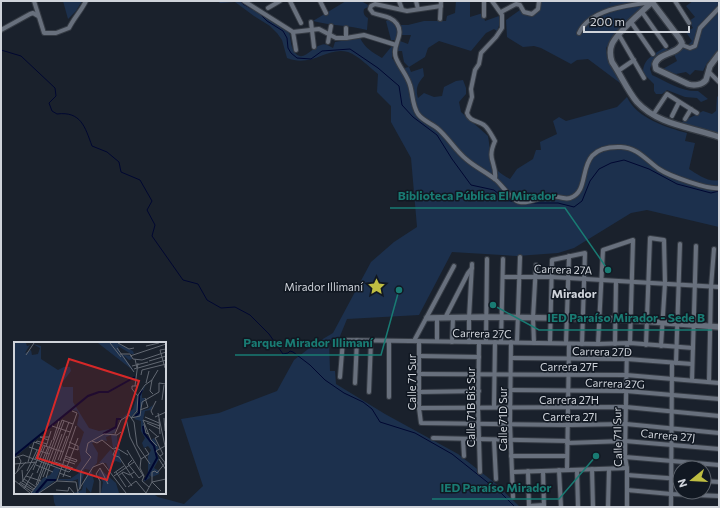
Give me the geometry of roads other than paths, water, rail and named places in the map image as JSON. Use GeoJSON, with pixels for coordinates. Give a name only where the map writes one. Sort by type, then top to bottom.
{"type":"FeatureCollection","features":[{"type":"Feature","properties":{"kind":"street"},"geometry":{"type":"LineString","coordinates":[[34,1],[44,33],[56,33],[69,28],[86,1]]}},
{"type":"Feature","properties":{"kind":"street"},"geometry":{"type":"LineString","coordinates":[[244,1],[293,32],[319,30],[336,38],[364,35],[396,45]]}},
{"type":"Feature","properties":{"kind":"street"},"geometry":{"type":"LineString","coordinates":[[268,8],[280,1]]}},
{"type":"Feature","properties":{"kind":"street"},"geometry":{"type":"LineString","coordinates":[[290,1],[302,23]]}},
{"type":"Feature","properties":{"kind":"street"},"geometry":{"type":"LineString","coordinates":[[320,1],[326,13]]}},
{"type":"Feature","properties":{"kind":"street"},"geometry":{"type":"LineString","coordinates":[[399,1],[402,9]]}},
{"type":"Feature","properties":{"kind":"street"},"geometry":{"type":"LineString","coordinates":[[416,1],[418,9]]}},
{"type":"Feature","properties":{"kind":"street"},"geometry":{"type":"LineString","coordinates":[[432,1],[434,7]]}},
{"type":"Feature","properties":{"kind":"street"},"geometry":{"type":"LineString","coordinates":[[484,1],[484,16]]}},
{"type":"Feature","properties":{"kind":"street"},"geometry":{"type":"LineString","coordinates":[[492,1],[501,12],[503,22],[500,31],[481,53],[479,64],[475,70],[471,89],[472,98],[466,113],[469,118],[484,125],[495,141],[491,150],[491,161],[496,172],[495,179]]}},
{"type":"Feature","properties":{"kind":"street"},"geometry":{"type":"LineString","coordinates":[[653,1],[618,35],[612,43],[610,51],[611,59],[636,101],[654,115],[669,123],[719,137]]}},
{"type":"Feature","properties":{"kind":"street"},"geometry":{"type":"LineString","coordinates":[[579,33],[589,21],[609,10],[653,1]]}},
{"type":"Feature","properties":{"kind":"street"},"geometry":{"type":"LineString","coordinates":[[653,1],[680,39],[682,45]]}},
{"type":"Feature","properties":{"kind":"street"},"geometry":{"type":"LineString","coordinates":[[675,1],[689,23]]}},
{"type":"Feature","properties":{"kind":"street"},"geometry":{"type":"LineString","coordinates":[[501,12],[517,4],[520,5],[524,12],[532,14],[537,10],[539,2]]}},
{"type":"Feature","properties":{"kind":"street"},"geometry":{"type":"LineString","coordinates":[[441,3],[434,7],[407,11],[376,4],[370,9],[373,13],[388,17],[395,21],[398,26],[400,33],[396,45],[395,57],[410,85],[416,110],[423,119],[438,129],[467,160],[495,179],[518,202],[522,203],[551,196],[568,199],[576,195],[591,156],[602,148],[617,147],[632,149],[641,153],[666,174],[711,188],[719,188]]}},
{"type":"Feature","properties":{"kind":"street"},"geometry":{"type":"LineString","coordinates":[[440,19],[441,3]]}},
{"type":"Feature","properties":{"kind":"street"},"geometry":{"type":"LineString","coordinates":[[682,45],[690,48],[695,46],[700,28],[719,8]]}},
{"type":"Feature","properties":{"kind":"street"},"geometry":{"type":"LineString","coordinates":[[642,12],[666,46]]}},
{"type":"Feature","properties":{"kind":"street"},"geometry":{"type":"LineString","coordinates":[[1,30],[30,14],[33,13],[38,16]]}},
{"type":"Feature","properties":{"kind":"street"},"geometry":{"type":"LineString","coordinates":[[311,22],[314,47]]}},
{"type":"Feature","properties":{"kind":"street"},"geometry":{"type":"LineString","coordinates":[[631,22],[653,54]]}},
{"type":"Feature","properties":{"kind":"street"},"geometry":{"type":"LineString","coordinates":[[328,42],[331,26]]}},
{"type":"Feature","properties":{"kind":"street"},"geometry":{"type":"LineString","coordinates":[[346,28],[346,38]]}},
{"type":"Feature","properties":{"kind":"street"},"geometry":{"type":"LineString","coordinates":[[293,32],[296,50]]}},
{"type":"Feature","properties":{"kind":"street"},"geometry":{"type":"LineString","coordinates":[[618,35],[644,78]]}},
{"type":"Feature","properties":{"kind":"street"},"geometry":{"type":"LineString","coordinates":[[682,45],[678,49],[660,57],[655,62],[655,66],[659,70],[688,84],[700,84],[706,80],[708,71],[718,56]]}},
{"type":"Feature","properties":{"kind":"street"},"geometry":{"type":"LineString","coordinates":[[618,71],[634,60]]}},
{"type":"Feature","properties":{"kind":"street"},"geometry":{"type":"LineString","coordinates":[[708,71],[719,82]]}},
{"type":"Feature","properties":{"kind":"street"},"geometry":{"type":"LineString","coordinates":[[654,115],[667,94],[697,113]]}},
{"type":"Feature","properties":{"kind":"street"},"geometry":{"type":"LineString","coordinates":[[672,116],[679,102]]}},
{"type":"Feature","properties":{"kind":"street"},"geometry":{"type":"LineString","coordinates":[[685,119],[690,109]]}},
{"type":"Feature","properties":{"kind":"street"},"geometry":{"type":"LineString","coordinates":[[646,345],[649,238],[664,240],[665,283],[661,346]]}},
{"type":"Feature","properties":{"kind":"street","name":"Calle 71I Sur"},"geometry":{"type":"LineString","coordinates":[[601,279],[603,250],[633,240],[631,320],[626,375],[625,457],[627,468],[627,507]]}},
{"type":"Feature","properties":{"kind":"street"},"geometry":{"type":"LineString","coordinates":[[671,507],[672,379],[677,347],[680,244]]}},
{"type":"Feature","properties":{"kind":"street"},"geometry":{"type":"LineString","coordinates":[[692,380],[696,246]]}},
{"type":"Feature","properties":{"kind":"street"},"geometry":{"type":"LineString","coordinates":[[709,381],[711,286],[714,249]]}},
{"type":"Feature","properties":{"kind":"street"},"geometry":{"type":"LineString","coordinates":[[550,343],[552,260],[585,253],[582,344]]}},
{"type":"Feature","properties":{"kind":"street"},"geometry":{"type":"LineString","coordinates":[[567,470],[569,359],[566,318],[569,256]]}},
{"type":"Feature","properties":{"kind":"street"},"geometry":{"type":"LineString","coordinates":[[517,342],[520,257]]}},
{"type":"Feature","properties":{"kind":"street"},"geometry":{"type":"LineString","coordinates":[[486,342],[487,259]]}},
{"type":"Feature","properties":{"kind":"street"},"geometry":{"type":"LineString","coordinates":[[501,342],[503,259]]}},
{"type":"Feature","properties":{"kind":"street"},"geometry":{"type":"LineString","coordinates":[[417,341],[427,318],[454,266]]}},
{"type":"Feature","properties":{"kind":"street"},"geometry":{"type":"LineString","coordinates":[[445,318],[472,266],[469,342]]}},
{"type":"Feature","properties":{"kind":"street"},"geometry":{"type":"LineString","coordinates":[[534,343],[533,318],[536,266]]}},
{"type":"Feature","properties":{"kind":"street","name":"Carrera 27A"},"geometry":{"type":"LineString","coordinates":[[503,277],[601,279],[719,287]]}},
{"type":"Feature","properties":{"kind":"street"},"geometry":{"type":"LineString","coordinates":[[598,344],[601,279]]}},
{"type":"Feature","properties":{"kind":"street"},"geometry":{"type":"LineString","coordinates":[[615,344],[616,281]]}},
{"type":"Feature","properties":{"kind":"street"},"geometry":{"type":"LineString","coordinates":[[427,318],[486,317],[615,319],[719,327]]}},
{"type":"Feature","properties":{"kind":"street"},"geometry":{"type":"LineString","coordinates":[[437,318],[437,341]]}},
{"type":"Feature","properties":{"kind":"street"},"geometry":{"type":"LineString","coordinates":[[452,342],[453,318]]}},
{"type":"Feature","properties":{"kind":"street","name":"Carrera 27C"},"geometry":{"type":"LineString","coordinates":[[340,377],[344,340],[582,344],[628,343],[693,348]]}},
{"type":"Feature","properties":{"kind":"street"},"geometry":{"type":"LineString","coordinates":[[355,383],[357,340]]}},
{"type":"Feature","properties":{"kind":"street"},"geometry":{"type":"LineString","coordinates":[[369,392],[371,340]]}},
{"type":"Feature","properties":{"kind":"street"},"geometry":{"type":"LineString","coordinates":[[388,396],[389,341]]}},
{"type":"Feature","properties":{"kind":"street","name":"Calle 71 Sur"},"geometry":{"type":"LineString","coordinates":[[417,341],[420,356],[419,408],[421,423]]}},
{"type":"Feature","properties":{"kind":"street","name":"Calle 71B Bis Sur"},"geometry":{"type":"LineString","coordinates":[[479,342],[478,440],[480,472]]}},
{"type":"Feature","properties":{"kind":"street"},"geometry":{"type":"LineString","coordinates":[[494,407],[495,342]]}},
{"type":"Feature","properties":{"kind":"street","name":"Calle 71D Sur"},"geometry":{"type":"LineString","coordinates":[[512,342],[510,424],[512,441],[511,456],[513,496]]}},
{"type":"Feature","properties":{"kind":"street"},"geometry":{"type":"LineString","coordinates":[[420,356],[479,358]]}},
{"type":"Feature","properties":{"kind":"street","name":"Carrera 27D"},"geometry":{"type":"LineString","coordinates":[[511,358],[627,359],[692,364]]}},
{"type":"Feature","properties":{"kind":"street","name":"Carrera 27F"},"geometry":{"type":"LineString","coordinates":[[419,374],[626,375],[719,383]]}},
{"type":"Feature","properties":{"kind":"street","name":"Carrera 27G"},"geometry":{"type":"LineString","coordinates":[[511,390],[626,391],[719,399]]}},
{"type":"Feature","properties":{"kind":"street"},"geometry":{"type":"LineString","coordinates":[[419,392],[479,391]]}},
{"type":"Feature","properties":{"kind":"street","name":"Carrera 27H"},"geometry":{"type":"LineString","coordinates":[[419,408],[626,407],[719,416]]}},
{"type":"Feature","properties":{"kind":"street","name":"Carrera 27I"},"geometry":{"type":"LineString","coordinates":[[421,423],[568,425],[626,424],[719,433]]}},
{"type":"Feature","properties":{"kind":"street","name":"Carrera 27J"},"geometry":{"type":"LineString","coordinates":[[433,438],[568,442],[625,441],[719,449]]}},
{"type":"Feature","properties":{"kind":"street"},"geometry":{"type":"LineString","coordinates":[[463,439],[464,456]]}},
{"type":"Feature","properties":{"kind":"street"},"geometry":{"type":"LineString","coordinates":[[494,440],[496,479]]}},
{"type":"Feature","properties":{"kind":"street"},"geometry":{"type":"LineString","coordinates":[[511,456],[567,456]]}},
{"type":"Feature","properties":{"kind":"street"},"geometry":{"type":"LineString","coordinates":[[625,457],[719,465]]}},
{"type":"Feature","properties":{"kind":"street"},"geometry":{"type":"LineString","coordinates":[[512,472],[627,468]]}},
{"type":"Feature","properties":{"kind":"street"},"geometry":{"type":"LineString","coordinates":[[592,469],[593,507]]}},
{"type":"Feature","properties":{"kind":"street"},"geometry":{"type":"LineString","coordinates":[[608,507],[609,469]]}},
{"type":"Feature","properties":{"kind":"street"},"geometry":{"type":"LineString","coordinates":[[558,470],[561,507]]}},
{"type":"Feature","properties":{"kind":"street"},"geometry":{"type":"LineString","coordinates":[[577,470],[578,507]]}},
{"type":"Feature","properties":{"kind":"street"},"geometry":{"type":"LineString","coordinates":[[528,471],[529,506],[544,506],[543,471]]}},
{"type":"Feature","properties":{"kind":"street"},"geometry":{"type":"LineString","coordinates":[[627,475],[671,478]]}},
{"type":"Feature","properties":{"kind":"street"},"geometry":{"type":"LineString","coordinates":[[627,490],[719,496]]}},
{"type":"Feature","properties":{"kind":"waterway"},"geometry":{"type":"LineString","coordinates":[[240,1],[252,9]]}},
{"type":"Feature","properties":{"kind":"waterway"},"geometry":{"type":"LineString","coordinates":[[257,11],[267,21],[283,31],[287,38],[288,48],[297,58],[311,59],[322,51],[350,49],[378,68],[399,86],[402,105],[413,117],[437,135],[471,185],[494,190],[506,200],[515,202]]}},
{"type":"Feature","properties":{"kind":"waterway"},"geometry":{"type":"LineString","coordinates":[[1,50],[21,56],[55,88],[56,96],[49,103],[52,111],[57,114],[72,115],[77,118],[84,127],[92,146],[107,152],[119,162],[121,172],[140,180],[152,201],[147,210],[155,225],[152,236],[183,280],[198,284],[207,300],[221,308],[235,307],[250,315],[269,334],[283,354],[290,351],[293,352],[310,365],[325,380],[344,393],[363,402],[372,409],[380,422],[415,433],[452,454],[501,493],[515,507]]}},
{"type":"Feature","properties":{"kind":"waterway"},"geometry":{"type":"LineString","coordinates":[[532,203],[558,203],[574,207],[582,201],[590,181],[599,169],[611,163],[624,160],[649,169],[677,184],[711,193],[719,191]]}},
{"type":"Feature","properties":{"kind":"place","name":"Biblioteca Pública El Mirador"},"geometry":{"type":"Point","coordinates":[608,270]}},
{"type":"Feature","properties":{"kind":"place","name":"Mirador Illimaní"},"geometry":{"type":"Point","coordinates":[376,286]}},
{"type":"Feature","properties":{"kind":"place","name":"Parque Mirador Illimaní"},"geometry":{"type":"Point","coordinates":[399,290]}},
{"type":"Feature","properties":{"kind":"place","name":"IED Paraíso Mirador - Sede B"},"geometry":{"type":"Point","coordinates":[493,305]}},
{"type":"Feature","properties":{"kind":"place","name":"IED Paraíso Mirador"},"geometry":{"type":"Point","coordinates":[596,456]}},
{"type":"Feature","properties":{"kind":"district","name":"Mirador"},"geometry":{"type":"Point","coordinates":[574,293]}}]}
